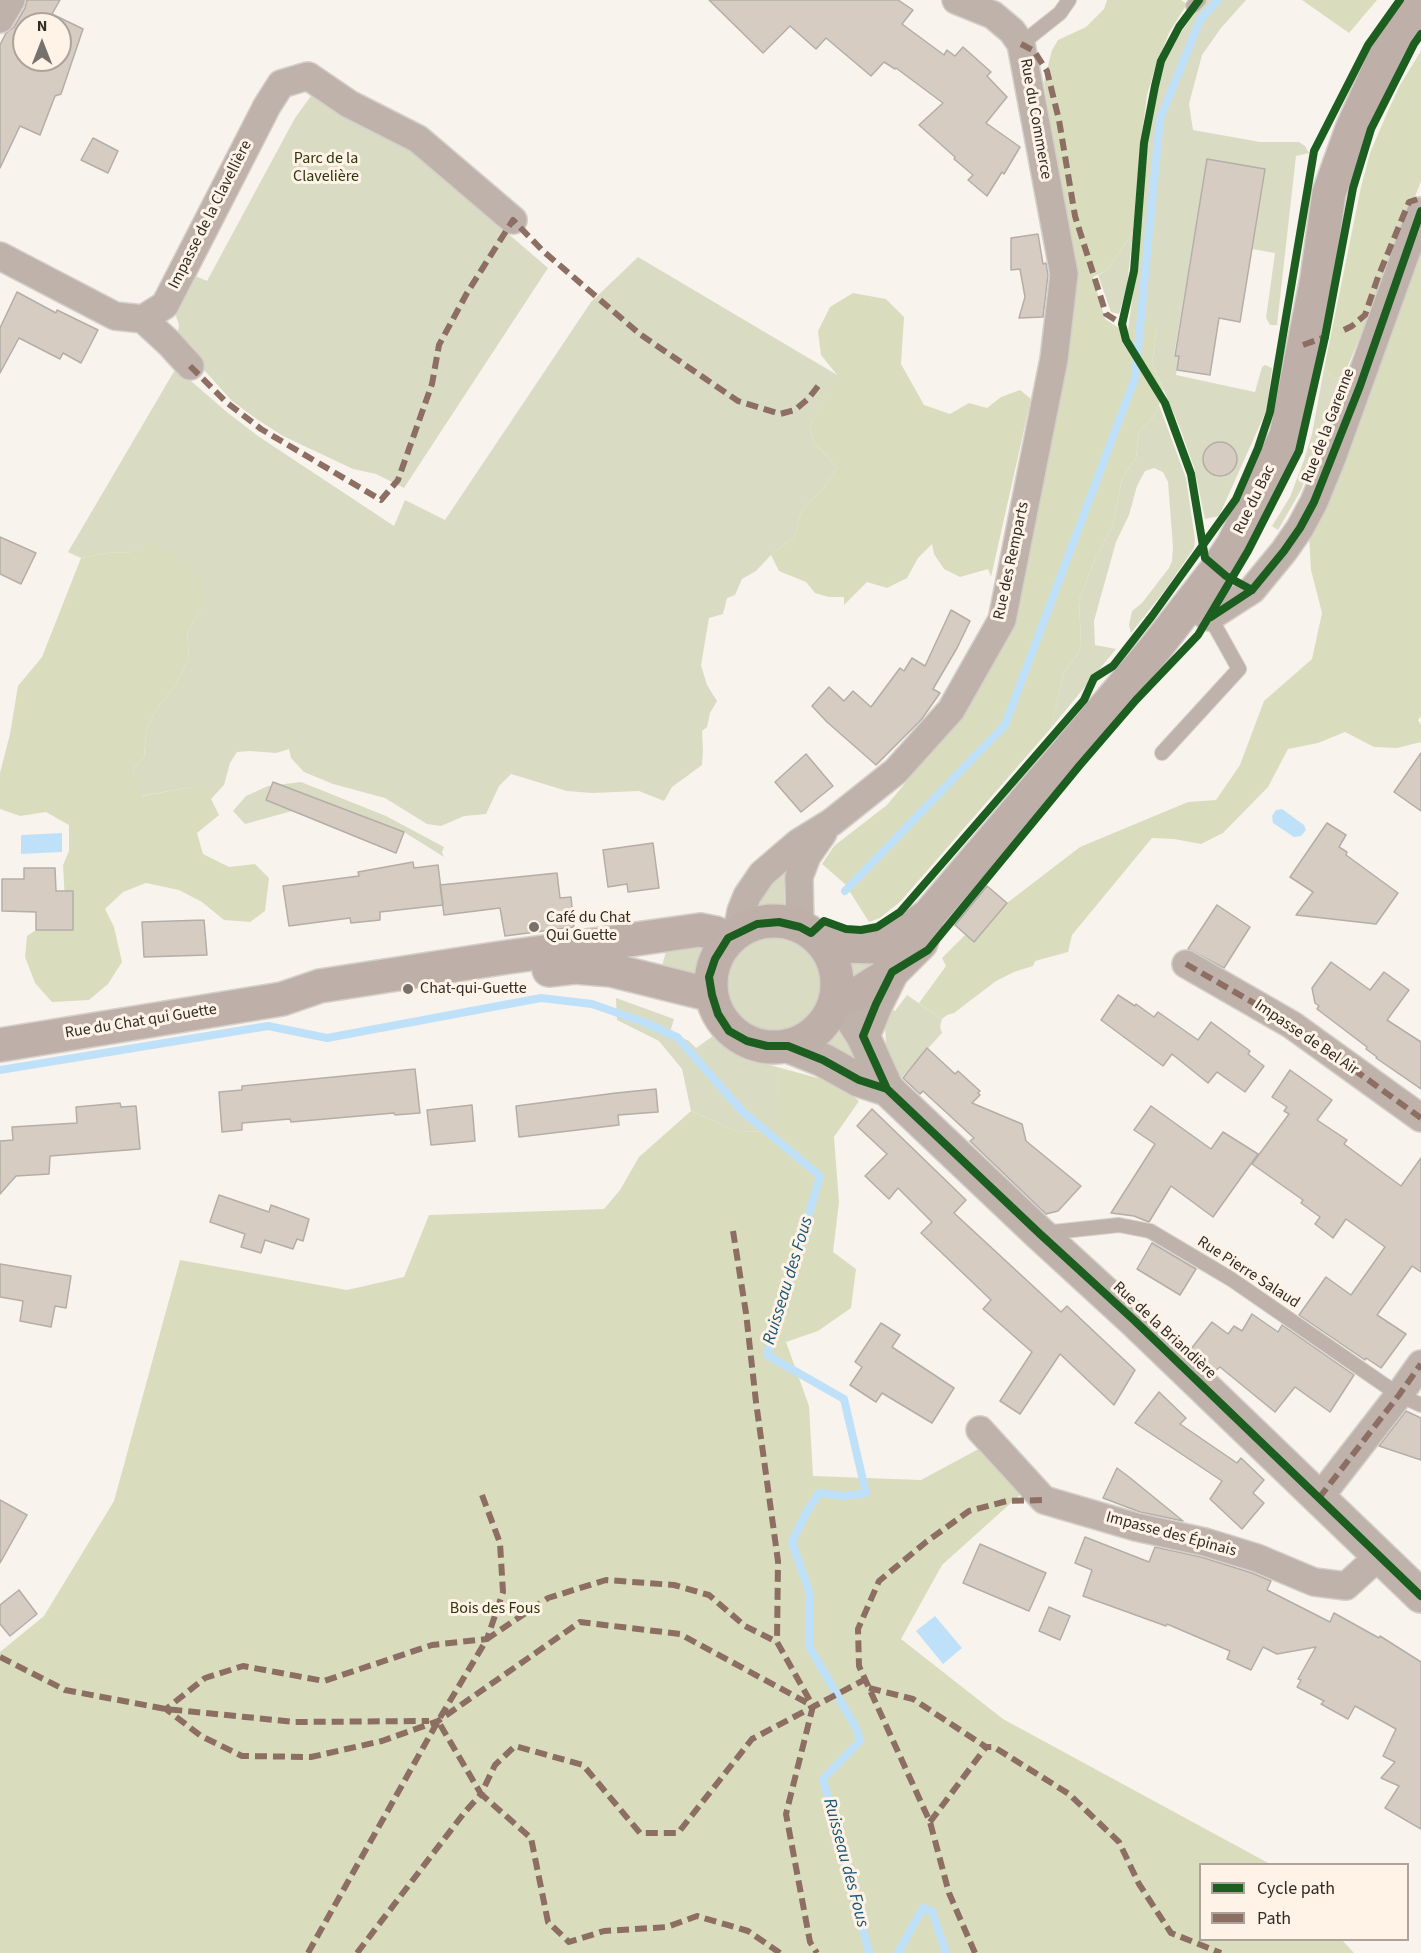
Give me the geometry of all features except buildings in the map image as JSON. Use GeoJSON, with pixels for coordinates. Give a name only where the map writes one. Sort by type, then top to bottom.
{"type":"FeatureCollection","features":[{"type":"Feature","properties":{"kind":"main road","name":"Rue du Bac"},"geometry":{"type":"LineString","coordinates":[[929,915],[1150,655],[1199,612],[1286,436],[1317,278],[1329,193],[1352,129],[1390,45],[1421,4]]}},
{"type":"Feature","properties":{"kind":"main road"},"geometry":{"type":"LineString","coordinates":[[810,934],[832,959],[838,979],[837,1002],[822,1024],[808,1036],[788,1046],[767,1046],[747,1041],[729,1031],[718,1014],[710,977],[715,959],[733,936],[757,924],[778,922],[810,934],[840,946],[876,947],[902,934],[929,915]]}},
{"type":"Feature","properties":{"kind":"main road"},"geometry":{"type":"LineString","coordinates":[[837,1002],[857,994],[892,972],[921,943],[929,915]]}},
{"type":"Feature","properties":{"kind":"main road","name":"Rue du Chat qui Guette"},"geometry":{"type":"LineString","coordinates":[[282,999],[320,986],[700,930],[733,936]]}},
{"type":"Feature","properties":{"kind":"main road","name":"Rue du Chat qui Guette"},"geometry":{"type":"LineString","coordinates":[[0,1045],[282,999],[323,999],[575,967],[611,970],[712,994]]}},
{"type":"Feature","properties":{"kind":"street"},"geometry":{"type":"LineString","coordinates":[[0,19],[11,0]]}},
{"type":"Feature","properties":{"kind":"street","name":"Rue du Commerce"},"geometry":{"type":"LineString","coordinates":[[956,0],[993,15],[1012,31],[1022,44],[1064,274]]}},
{"type":"Feature","properties":{"kind":"street","name":"Impasse de la Clavellière"},"geometry":{"type":"LineString","coordinates":[[143,319],[165,305],[276,91],[281,84],[308,76],[349,104],[418,139],[513,220]]}},
{"type":"Feature","properties":{"kind":"street","name":"Rue de la Garenne"},"geometry":{"type":"LineString","coordinates":[[1199,612],[1252,590],[1300,528],[1314,502],[1360,386],[1421,211]]}},
{"type":"Feature","properties":{"kind":"street"},"geometry":{"type":"LineString","coordinates":[[0,256],[115,316],[143,319],[190,366]]}},
{"type":"Feature","properties":{"kind":"street","name":"Rue des Remparts"},"geometry":{"type":"LineString","coordinates":[[733,936],[747,896],[762,874],[798,843],[832,822],[896,771],[951,710],[1002,620],[1054,359],[1064,274]]}},
{"type":"Feature","properties":{"kind":"street","name":"Rue des Remparts"},"geometry":{"type":"LineString","coordinates":[[810,934],[799,877],[807,856],[832,822]]}},
{"type":"Feature","properties":{"kind":"street","name":"Impasse de Bel Air"},"geometry":{"type":"LineString","coordinates":[[1186,964],[1292,1025],[1421,1118]]}},
{"type":"Feature","properties":{"kind":"street"},"geometry":{"type":"LineString","coordinates":[[863,1036],[892,972]]}},
{"type":"Feature","properties":{"kind":"street","name":"Rue de la Briandière"},"geometry":{"type":"LineString","coordinates":[[837,1002],[863,1036],[887,1089],[1135,1321],[1342,1519],[1378,1557],[1419,1592]]}},
{"type":"Feature","properties":{"kind":"street","name":"Rue de la Briandière"},"geometry":{"type":"LineString","coordinates":[[788,1046],[823,1060],[859,1080],[887,1089]]}},
{"type":"Feature","properties":{"kind":"street"},"geometry":{"type":"LineString","coordinates":[[1319,1498],[1410,1400],[1421,1364]]}},
{"type":"Feature","properties":{"kind":"street","name":"Impasse des Épinais"},"geometry":{"type":"LineString","coordinates":[[980,1431],[1044,1500],[1136,1527],[1205,1542],[1257,1558],[1314,1582],[1346,1586],[1378,1557]]}},
{"type":"Feature","properties":{"kind":"lane"},"geometry":{"type":"LineString","coordinates":[[1022,44],[1060,13],[1068,0]]}},
{"type":"Feature","properties":{"kind":"lane"},"geometry":{"type":"LineString","coordinates":[[1162,753],[1239,669],[1199,612]]}},
{"type":"Feature","properties":{"kind":"lane","name":"Rue Pierre Salaud"},"geometry":{"type":"LineString","coordinates":[[1039,1233],[1119,1225],[1150,1231],[1231,1279],[1410,1400]]}},
{"type":"Feature","properties":{"kind":"green space"},"geometry":{"type":"Polygon","coordinates":[[[1107,0],[1181,0],[1187,4],[1169,33],[1147,95],[1133,232],[1107,270],[1093,277],[1105,319],[1122,330],[1134,329],[1146,320],[1157,327],[1152,363],[1163,389],[1159,405],[1154,416],[1139,431],[1136,458],[1122,478],[1113,525],[1094,561],[1079,600],[1081,646],[1064,672],[1051,728],[900,902],[880,918],[869,922],[845,884],[822,864],[834,846],[887,805],[965,711],[1011,628],[1071,263],[1044,82],[1052,50],[1058,40],[1086,27],[1104,9],[1107,0]]]}},
{"type":"Feature","properties":{"kind":"green space"},"geometry":{"type":"Polygon","coordinates":[[[1205,0],[1246,0],[1221,28],[1202,55],[1189,104],[1193,130],[1260,142],[1299,142],[1309,153],[1296,156],[1277,325],[1270,325],[1266,318],[1275,253],[1252,249],[1265,169],[1207,160],[1174,355],[1179,356],[1176,375],[1255,392],[1262,367],[1265,365],[1272,368],[1267,409],[1219,516],[1205,519],[1194,467],[1152,363],[1157,327],[1128,330],[1136,271],[1147,142],[1162,67],[1178,37],[1205,0]]]}},
{"type":"Feature","properties":{"kind":"green space"},"geometry":{"type":"Polygon","coordinates":[[[1302,0],[1377,0],[1349,33],[1302,0]]]}},
{"type":"Feature","properties":{"kind":"green space"},"geometry":{"type":"Polygon","coordinates":[[[1421,51],[1421,181],[1344,375],[1334,379],[1324,369],[1370,153],[1400,85],[1421,51]]]}},
{"type":"Feature","properties":{"kind":"green space","name":"Parc de la Clavelière"},"geometry":{"type":"Polygon","coordinates":[[[311,96],[404,144],[548,268],[404,488],[376,474],[353,469],[283,436],[258,420],[232,401],[177,340],[179,325],[175,313],[189,273],[207,281],[295,118],[311,96]]]}},
{"type":"Feature","properties":{"kind":"green space"},"geometry":{"type":"Polygon","coordinates":[[[1133,232],[1127,286],[1119,314],[1111,312],[1098,275],[1107,270],[1133,232]]]}},
{"type":"Feature","properties":{"kind":"green space"},"geometry":{"type":"Polygon","coordinates":[[[1421,244],[1421,716],[1418,720],[1421,725],[1421,742],[1397,748],[1374,747],[1345,732],[1318,743],[1288,749],[1268,787],[1223,833],[1201,844],[1152,838],[1072,935],[1068,952],[1035,961],[1033,966],[996,981],[954,1013],[942,1019],[919,1003],[946,966],[942,958],[966,934],[974,942],[1007,903],[1080,847],[1188,802],[1216,800],[1240,765],[1264,701],[1312,659],[1322,613],[1311,570],[1309,535],[1421,244]]]}},
{"type":"Feature","properties":{"kind":"green space"},"geometry":{"type":"Polygon","coordinates":[[[638,257],[839,376],[809,427],[813,441],[837,468],[821,492],[803,507],[794,537],[771,555],[756,571],[742,579],[735,595],[727,598],[723,614],[709,618],[701,665],[707,685],[717,701],[710,713],[707,727],[702,731],[702,765],[672,787],[664,801],[639,791],[592,793],[567,791],[511,774],[499,786],[486,814],[464,816],[441,826],[427,824],[385,798],[333,784],[304,772],[291,758],[289,749],[276,753],[237,752],[230,763],[224,785],[211,799],[192,787],[141,796],[133,769],[144,758],[146,731],[155,711],[175,686],[189,658],[187,633],[201,609],[153,543],[133,552],[108,553],[81,558],[68,552],[176,368],[258,436],[394,526],[405,500],[445,520],[591,302],[638,257]]]}},
{"type":"Feature","properties":{"kind":"green space"},"geometry":{"type":"Polygon","coordinates":[[[853,293],[886,299],[904,317],[901,364],[924,405],[950,414],[969,403],[987,408],[1001,397],[1020,390],[1031,399],[991,577],[988,569],[960,577],[944,569],[934,554],[932,544],[918,558],[907,578],[887,588],[867,582],[844,605],[844,597],[829,597],[815,593],[806,582],[779,571],[771,555],[794,537],[803,507],[821,492],[837,468],[813,441],[809,427],[838,376],[821,355],[818,331],[830,307],[853,293]]]}},
{"type":"Feature","properties":{"kind":"green space"},"geometry":{"type":"Polygon","coordinates":[[[1324,369],[1334,379],[1344,375],[1301,490],[1278,530],[1272,526],[1290,497],[1304,460],[1312,434],[1324,369]]]}},
{"type":"Feature","properties":{"kind":"green space"},"geometry":{"type":"Polygon","coordinates":[[[1159,405],[1186,478],[1195,540],[1194,548],[1166,589],[1131,633],[1129,625],[1132,611],[1142,603],[1172,561],[1168,482],[1163,472],[1154,468],[1145,471],[1137,486],[1129,515],[1116,542],[1094,621],[1095,645],[1116,649],[1051,728],[1064,672],[1081,646],[1079,600],[1094,561],[1113,525],[1122,478],[1136,458],[1139,431],[1154,416],[1159,405]]]}},
{"type":"Feature","properties":{"kind":"green space"},"geometry":{"type":"Polygon","coordinates":[[[153,542],[188,564],[204,587],[201,609],[187,633],[189,658],[175,686],[155,711],[146,731],[144,758],[133,769],[142,796],[192,787],[212,790],[211,799],[219,815],[197,833],[203,854],[229,867],[255,864],[269,878],[265,911],[250,922],[224,920],[202,902],[179,890],[146,883],[123,892],[105,909],[114,927],[122,962],[108,984],[89,1000],[52,1002],[35,983],[25,957],[27,936],[60,914],[65,901],[63,865],[69,851],[69,825],[46,812],[20,816],[0,809],[0,773],[10,734],[18,686],[42,657],[81,558],[108,553],[133,552],[153,542]]]}},
{"type":"Feature","properties":{"kind":"green space"},"geometry":{"type":"Polygon","coordinates":[[[301,782],[386,816],[444,847],[442,852],[444,857],[404,832],[298,792],[292,811],[245,824],[233,811],[246,796],[268,786],[301,782]]]}},
{"type":"Feature","properties":{"kind":"green space"},"geometry":{"type":"Polygon","coordinates":[[[787,868],[784,890],[785,911],[757,911],[763,885],[787,868]]]}},
{"type":"Feature","properties":{"kind":"green space"},"geometry":{"type":"Polygon","coordinates":[[[774,935],[793,939],[808,950],[819,965],[823,984],[819,1003],[808,1018],[793,1029],[774,1033],[755,1029],[740,1018],[729,1003],[725,984],[729,965],[740,950],[755,939],[774,935]]]}},
{"type":"Feature","properties":{"kind":"green space"},"geometry":{"type":"Polygon","coordinates":[[[668,944],[702,945],[697,975],[662,966],[668,944]]]}},
{"type":"Feature","properties":{"kind":"green space"},"geometry":{"type":"Polygon","coordinates":[[[887,955],[852,980],[849,963],[887,955]]]}},
{"type":"Feature","properties":{"kind":"green space"},"geometry":{"type":"Polygon","coordinates":[[[907,995],[942,1019],[940,1027],[942,1033],[901,1078],[893,1066],[886,1046],[885,1026],[890,1008],[895,1011],[907,995]]]}},
{"type":"Feature","properties":{"kind":"green space"},"geometry":{"type":"Polygon","coordinates":[[[616,998],[674,1019],[670,1032],[689,1041],[696,1048],[713,1036],[737,1054],[777,1067],[779,1131],[738,1132],[691,1111],[682,1069],[659,1041],[617,1020],[616,998]]]}},
{"type":"Feature","properties":{"kind":"green space"},"geometry":{"type":"Polygon","coordinates":[[[838,1028],[861,1063],[819,1042],[838,1028]]]}},
{"type":"Feature","properties":{"kind":"green space","name":"Bois des Fous"},"geometry":{"type":"Polygon","coordinates":[[[777,1067],[825,1080],[840,1087],[859,1101],[834,1137],[839,1202],[833,1252],[856,1269],[851,1308],[818,1331],[786,1342],[809,1406],[813,1476],[921,1480],[986,1445],[1022,1493],[942,1565],[901,1639],[1003,1719],[1268,1863],[1199,1863],[1199,1941],[1343,1941],[1354,1953],[0,1953],[0,1652],[44,1616],[114,1501],[180,1260],[347,1290],[404,1277],[429,1215],[604,1209],[620,1190],[639,1157],[691,1111],[738,1132],[778,1131],[777,1067]]]}},
{"type":"Feature","properties":{"kind":"water"},"geometry":{"type":"Polygon","coordinates":[[[1282,809],[1304,825],[1306,830],[1301,836],[1294,837],[1273,823],[1272,816],[1276,810],[1282,809]]]}},
{"type":"Feature","properties":{"kind":"water"},"geometry":{"type":"Polygon","coordinates":[[[62,833],[62,852],[21,854],[21,835],[62,833]]]}},
{"type":"Feature","properties":{"kind":"water"},"geometry":{"type":"Polygon","coordinates":[[[935,1616],[962,1648],[943,1664],[916,1631],[935,1616]]]}},
{"type":"Feature","properties":{"kind":"waterway"},"geometry":{"type":"LineString","coordinates":[[845,891],[1005,725],[1135,378],[1160,119],[1200,20],[1218,0]]}},
{"type":"Feature","properties":{"kind":"waterway","name":"Ruisseau des Fous"},"geometry":{"type":"LineString","coordinates":[[0,1070],[268,1026],[327,1038],[541,998],[592,1004],[646,1023],[677,1037],[743,1112],[820,1176],[767,1355],[844,1399],[866,1493],[845,1496],[819,1493],[792,1542],[810,1594],[809,1646],[856,1728],[860,1741],[823,1779],[869,1953]]}},
{"type":"Feature","properties":{"kind":"waterway","name":"Ruisseau des Fous"},"geometry":{"type":"LineString","coordinates":[[898,1953],[923,1908],[932,1911],[946,1953]]}},
{"type":"Feature","properties":{"kind":"marked path"},"geometry":{"type":"LineString","coordinates":[[1021,44],[1034,51],[1047,71],[1059,120],[1075,216],[1106,314],[1122,324]]}},
{"type":"Feature","properties":{"kind":"marked path"},"geometry":{"type":"LineString","coordinates":[[1344,330],[1365,315],[1409,202],[1421,198]]}},
{"type":"Feature","properties":{"kind":"marked path"},"geometry":{"type":"LineString","coordinates":[[190,366],[226,402],[261,429],[381,500],[398,480],[432,384],[439,345],[467,293],[513,220],[543,251],[641,335],[738,401],[780,414],[795,410],[819,385]]}},
{"type":"Feature","properties":{"kind":"marked path"},"geometry":{"type":"LineString","coordinates":[[1303,345],[1328,336]]}},
{"type":"Feature","properties":{"kind":"marked path"},"geometry":{"type":"LineString","coordinates":[[1186,964],[1292,1025],[1421,1118]]}},
{"type":"Feature","properties":{"kind":"marked path"},"geometry":{"type":"LineString","coordinates":[[733,1231],[746,1313],[778,1561],[777,1642]]}},
{"type":"Feature","properties":{"kind":"marked path"},"geometry":{"type":"LineString","coordinates":[[1319,1498],[1421,1364]]}},
{"type":"Feature","properties":{"kind":"marked path"},"geometry":{"type":"LineString","coordinates":[[482,1495],[500,1543],[503,1592],[487,1639],[432,1645],[324,1681],[243,1666],[205,1678],[166,1709],[201,1736],[242,1756],[311,1757],[382,1741],[438,1721],[580,1622],[680,1634],[813,1706]]}},
{"type":"Feature","properties":{"kind":"marked path"},"geometry":{"type":"LineString","coordinates":[[975,1953],[949,1893],[930,1822],[859,1666],[858,1629],[879,1581],[926,1542],[969,1511],[1007,1501],[1044,1500]]}},
{"type":"Feature","properties":{"kind":"marked path"},"geometry":{"type":"LineString","coordinates":[[308,1953],[438,1721],[487,1639],[548,1598],[606,1580],[674,1585],[709,1595],[745,1626],[777,1642],[813,1706],[786,1814],[810,1942],[817,1953]]}},
{"type":"Feature","properties":{"kind":"marked path"},"geometry":{"type":"LineString","coordinates":[[0,1657],[65,1690],[166,1709],[295,1722],[429,1721]]}},
{"type":"Feature","properties":{"kind":"marked path"},"geometry":{"type":"LineString","coordinates":[[780,1953],[748,1931],[697,1916],[667,1927],[604,1931],[569,1942],[548,1922],[531,1838],[481,1794],[495,1765],[515,1746],[583,1765],[640,1833],[678,1833],[752,1739],[866,1679]]}},
{"type":"Feature","properties":{"kind":"marked path"},"geometry":{"type":"LineString","coordinates":[[869,1688],[913,1699],[986,1747],[994,1747],[1069,1794],[1119,1842],[1139,1884],[1171,1933],[1221,1953]]}},
{"type":"Feature","properties":{"kind":"marked path"},"geometry":{"type":"LineString","coordinates":[[357,1953],[481,1794],[438,1721]]}},
{"type":"Feature","properties":{"kind":"marked path"},"geometry":{"type":"LineString","coordinates":[[930,1822],[986,1747]]}},
{"type":"Feature","properties":{"kind":"cycle path"},"geometry":{"type":"LineString","coordinates":[[1199,0],[1179,27],[1161,61],[1155,86],[1144,143],[1134,271],[1122,324],[1126,340],[1165,403],[1191,474],[1205,558],[1226,576],[1252,590]]}},
{"type":"Feature","properties":{"kind":"cycle path"},"geometry":{"type":"LineString","coordinates":[[887,1089],[859,1080],[823,1060],[788,1046],[767,1046],[747,1041],[729,1031],[718,1014],[712,995],[709,977],[715,959],[728,938],[757,924],[779,922],[800,927],[811,933],[824,921],[846,929],[861,930],[877,927],[900,912],[1084,700],[1094,678],[1113,666],[1236,499],[1258,448],[1270,412],[1314,151],[1368,45],[1400,0]]}},
{"type":"Feature","properties":{"kind":"cycle path"},"geometry":{"type":"LineString","coordinates":[[1421,34],[1371,129],[1353,188],[1325,337],[1299,451],[1248,551],[1198,635],[1136,700],[1080,765],[928,950],[892,972],[863,1036],[887,1089],[1135,1321],[1421,1596]]}},
{"type":"Feature","properties":{"kind":"cycle path"},"geometry":{"type":"LineString","coordinates":[[1211,617],[1252,590],[1284,551],[1314,502],[1360,386],[1421,211]]}},
{"type":"Feature","properties":{"kind":"place","name":"Café du Chat Qui Guette"},"geometry":{"type":"Point","coordinates":[534,927]}},
{"type":"Feature","properties":{"kind":"place","name":"Chat-qui-Guette"},"geometry":{"type":"Point","coordinates":[408,989]}}]}
